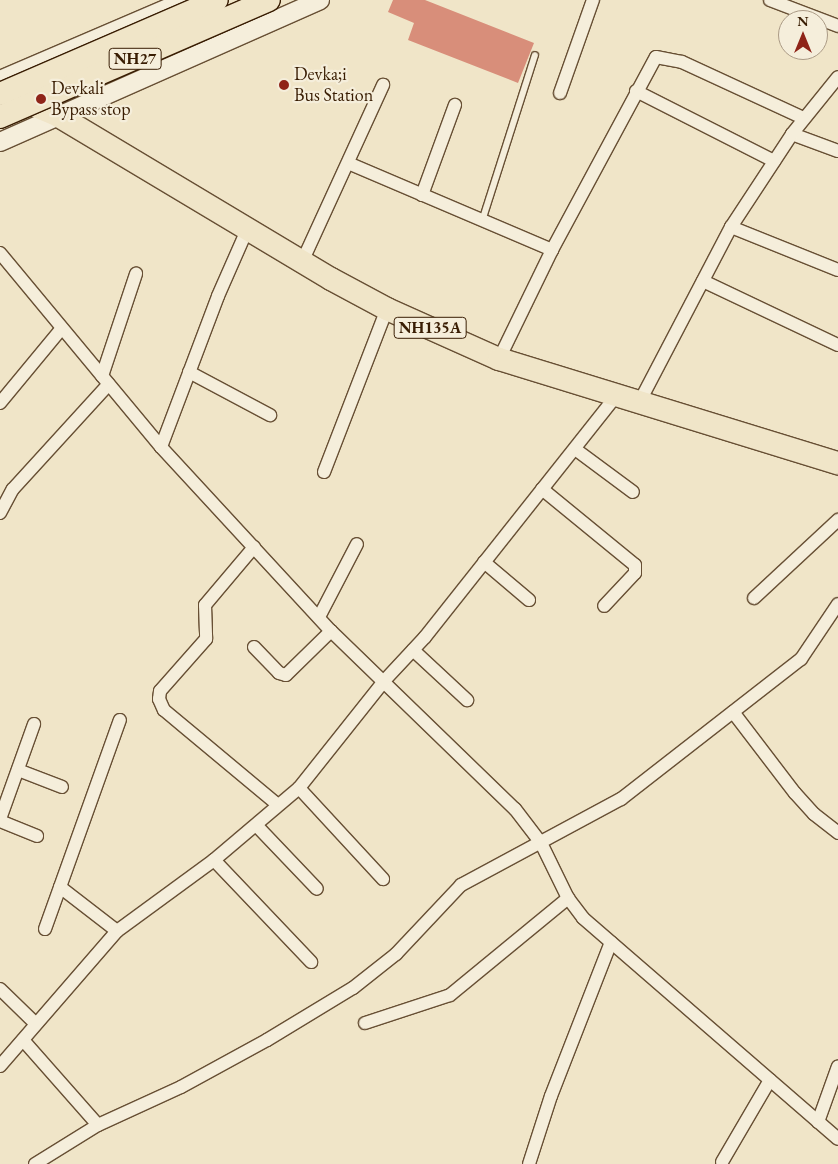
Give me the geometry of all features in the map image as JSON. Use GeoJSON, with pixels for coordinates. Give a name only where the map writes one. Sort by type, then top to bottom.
{"type":"FeatureCollection","features":[{"type":"Feature","properties":{"kind":"highway","name":"NH27"},"geometry":{"type":"LineString","coordinates":[[0,92],[217,0]]}},
{"type":"Feature","properties":{"kind":"highway","name":"NH27"},"geometry":{"type":"LineString","coordinates":[[0,117],[269,0]]}},
{"type":"Feature","properties":{"kind":"highway","name":"NH135A"},"geometry":{"type":"LineString","coordinates":[[0,92],[57,114],[247,230],[387,309],[499,359],[639,403],[708,420],[838,462]]}},
{"type":"Feature","properties":{"kind":"street"},"geometry":{"type":"LineString","coordinates":[[0,80],[187,0]]}},
{"type":"Feature","properties":{"kind":"street"},"geometry":{"type":"LineString","coordinates":[[0,142],[57,114],[320,0]]}},
{"type":"Feature","properties":{"kind":"street"},"geometry":{"type":"LineString","coordinates":[[560,93],[593,0]]}},
{"type":"Feature","properties":{"kind":"street"},"geometry":{"type":"LineString","coordinates":[[770,0],[838,26]]}},
{"type":"Feature","properties":{"kind":"street"},"geometry":{"type":"LineString","coordinates":[[499,359],[552,250],[651,62],[661,56],[682,62],[803,118]]}},
{"type":"Feature","properties":{"kind":"street"},"geometry":{"type":"LineString","coordinates":[[639,403],[731,227],[803,118],[833,92],[838,77]]}},
{"type":"Feature","properties":{"kind":"street"},"geometry":{"type":"LineString","coordinates":[[302,262],[383,85]]}},
{"type":"Feature","properties":{"kind":"street"},"geometry":{"type":"LineString","coordinates":[[636,91],[774,161]]}},
{"type":"Feature","properties":{"kind":"street"},"geometry":{"type":"LineString","coordinates":[[422,195],[455,105]]}},
{"type":"Feature","properties":{"kind":"street"},"geometry":{"type":"LineString","coordinates":[[792,134],[838,151]]}},
{"type":"Feature","properties":{"kind":"street"},"geometry":{"type":"LineString","coordinates":[[348,163],[552,250]]}},
{"type":"Feature","properties":{"kind":"street"},"geometry":{"type":"LineString","coordinates":[[731,227],[838,270]]}},
{"type":"Feature","properties":{"kind":"street"},"geometry":{"type":"LineString","coordinates":[[161,447],[189,372],[247,230]]}},
{"type":"Feature","properties":{"kind":"street"},"geometry":{"type":"LineString","coordinates":[[0,253],[161,447],[318,617],[515,809],[541,842],[568,898],[583,918],[838,1139]]}},
{"type":"Feature","properties":{"kind":"street"},"geometry":{"type":"LineString","coordinates":[[0,512],[13,489],[106,380],[136,274]]}},
{"type":"Feature","properties":{"kind":"street"},"geometry":{"type":"LineString","coordinates":[[703,281],[838,345]]}},
{"type":"Feature","properties":{"kind":"street"},"geometry":{"type":"LineString","coordinates":[[324,472],[387,309]]}},
{"type":"Feature","properties":{"kind":"street"},"geometry":{"type":"LineString","coordinates":[[0,403],[62,328]]}},
{"type":"Feature","properties":{"kind":"street"},"geometry":{"type":"LineString","coordinates":[[189,372],[270,415]]}},
{"type":"Feature","properties":{"kind":"street"},"geometry":{"type":"LineString","coordinates":[[0,1066],[117,931],[214,860],[299,788],[384,681],[413,650],[617,395]]}},
{"type":"Feature","properties":{"kind":"street"},"geometry":{"type":"LineString","coordinates":[[575,449],[633,492]]}},
{"type":"Feature","properties":{"kind":"street"},"geometry":{"type":"LineString","coordinates":[[542,489],[636,565],[634,573],[604,606]]}},
{"type":"Feature","properties":{"kind":"street"},"geometry":{"type":"LineString","coordinates":[[754,598],[838,520]]}},
{"type":"Feature","properties":{"kind":"street"},"geometry":{"type":"LineString","coordinates":[[318,617],[357,544]]}},
{"type":"Feature","properties":{"kind":"street"},"geometry":{"type":"LineString","coordinates":[[254,547],[206,605],[206,639],[160,691],[159,699],[164,710],[278,805]]}},
{"type":"Feature","properties":{"kind":"street"},"geometry":{"type":"LineString","coordinates":[[484,562],[529,600]]}},
{"type":"Feature","properties":{"kind":"street"},"geometry":{"type":"LineString","coordinates":[[34,1164],[98,1125],[181,1087],[267,1040],[353,988],[396,954],[461,885],[621,800],[738,718],[801,659],[838,604]]}},
{"type":"Feature","properties":{"kind":"street"},"geometry":{"type":"LineString","coordinates":[[254,648],[279,673],[286,675],[331,631]]}},
{"type":"Feature","properties":{"kind":"street"},"geometry":{"type":"LineString","coordinates":[[413,650],[467,700]]}},
{"type":"Feature","properties":{"kind":"street"},"geometry":{"type":"LineString","coordinates":[[738,718],[795,793],[814,814],[838,833]]}},
{"type":"Feature","properties":{"kind":"street"},"geometry":{"type":"LineString","coordinates":[[45,929],[120,720]]}},
{"type":"Feature","properties":{"kind":"street"},"geometry":{"type":"LineString","coordinates":[[34,724],[0,820],[36,836]]}},
{"type":"Feature","properties":{"kind":"street"},"geometry":{"type":"LineString","coordinates":[[18,770],[62,787]]}},
{"type":"Feature","properties":{"kind":"street"},"geometry":{"type":"LineString","coordinates":[[299,788],[383,879]]}},
{"type":"Feature","properties":{"kind":"street"},"geometry":{"type":"LineString","coordinates":[[256,824],[317,889]]}},
{"type":"Feature","properties":{"kind":"street"},"geometry":{"type":"LineString","coordinates":[[214,860],[311,962]]}},
{"type":"Feature","properties":{"kind":"street"},"geometry":{"type":"LineString","coordinates":[[60,887],[117,931]]}},
{"type":"Feature","properties":{"kind":"street"},"geometry":{"type":"LineString","coordinates":[[365,1023],[450,995],[568,898]]}},
{"type":"Feature","properties":{"kind":"street"},"geometry":{"type":"LineString","coordinates":[[529,1164],[560,1073],[612,942]]}},
{"type":"Feature","properties":{"kind":"street"},"geometry":{"type":"LineString","coordinates":[[0,989],[36,1024]]}},
{"type":"Feature","properties":{"kind":"street"},"geometry":{"type":"LineString","coordinates":[[23,1040],[98,1125]]}},
{"type":"Feature","properties":{"kind":"street"},"geometry":{"type":"LineString","coordinates":[[818,1122],[838,1066]]}},
{"type":"Feature","properties":{"kind":"street"},"geometry":{"type":"LineString","coordinates":[[722,1162],[770,1080]]}},
{"type":"Feature","properties":{"kind":"lane"},"geometry":{"type":"LineString","coordinates":[[482,221],[535,55]]}},
{"type":"Feature","properties":{"kind":"building"},"geometry":{"type":"Polygon","coordinates":[[[393,0],[425,0],[534,43],[518,83],[408,40],[414,23],[388,12],[393,0]]]}},
{"type":"Feature","properties":{"kind":"place","name":"Devka;i Bus Station"},"geometry":{"type":"Point","coordinates":[284,85]}},
{"type":"Feature","properties":{"kind":"place","name":"Devkali Bypass stop"},"geometry":{"type":"Point","coordinates":[41,99]}}]}
